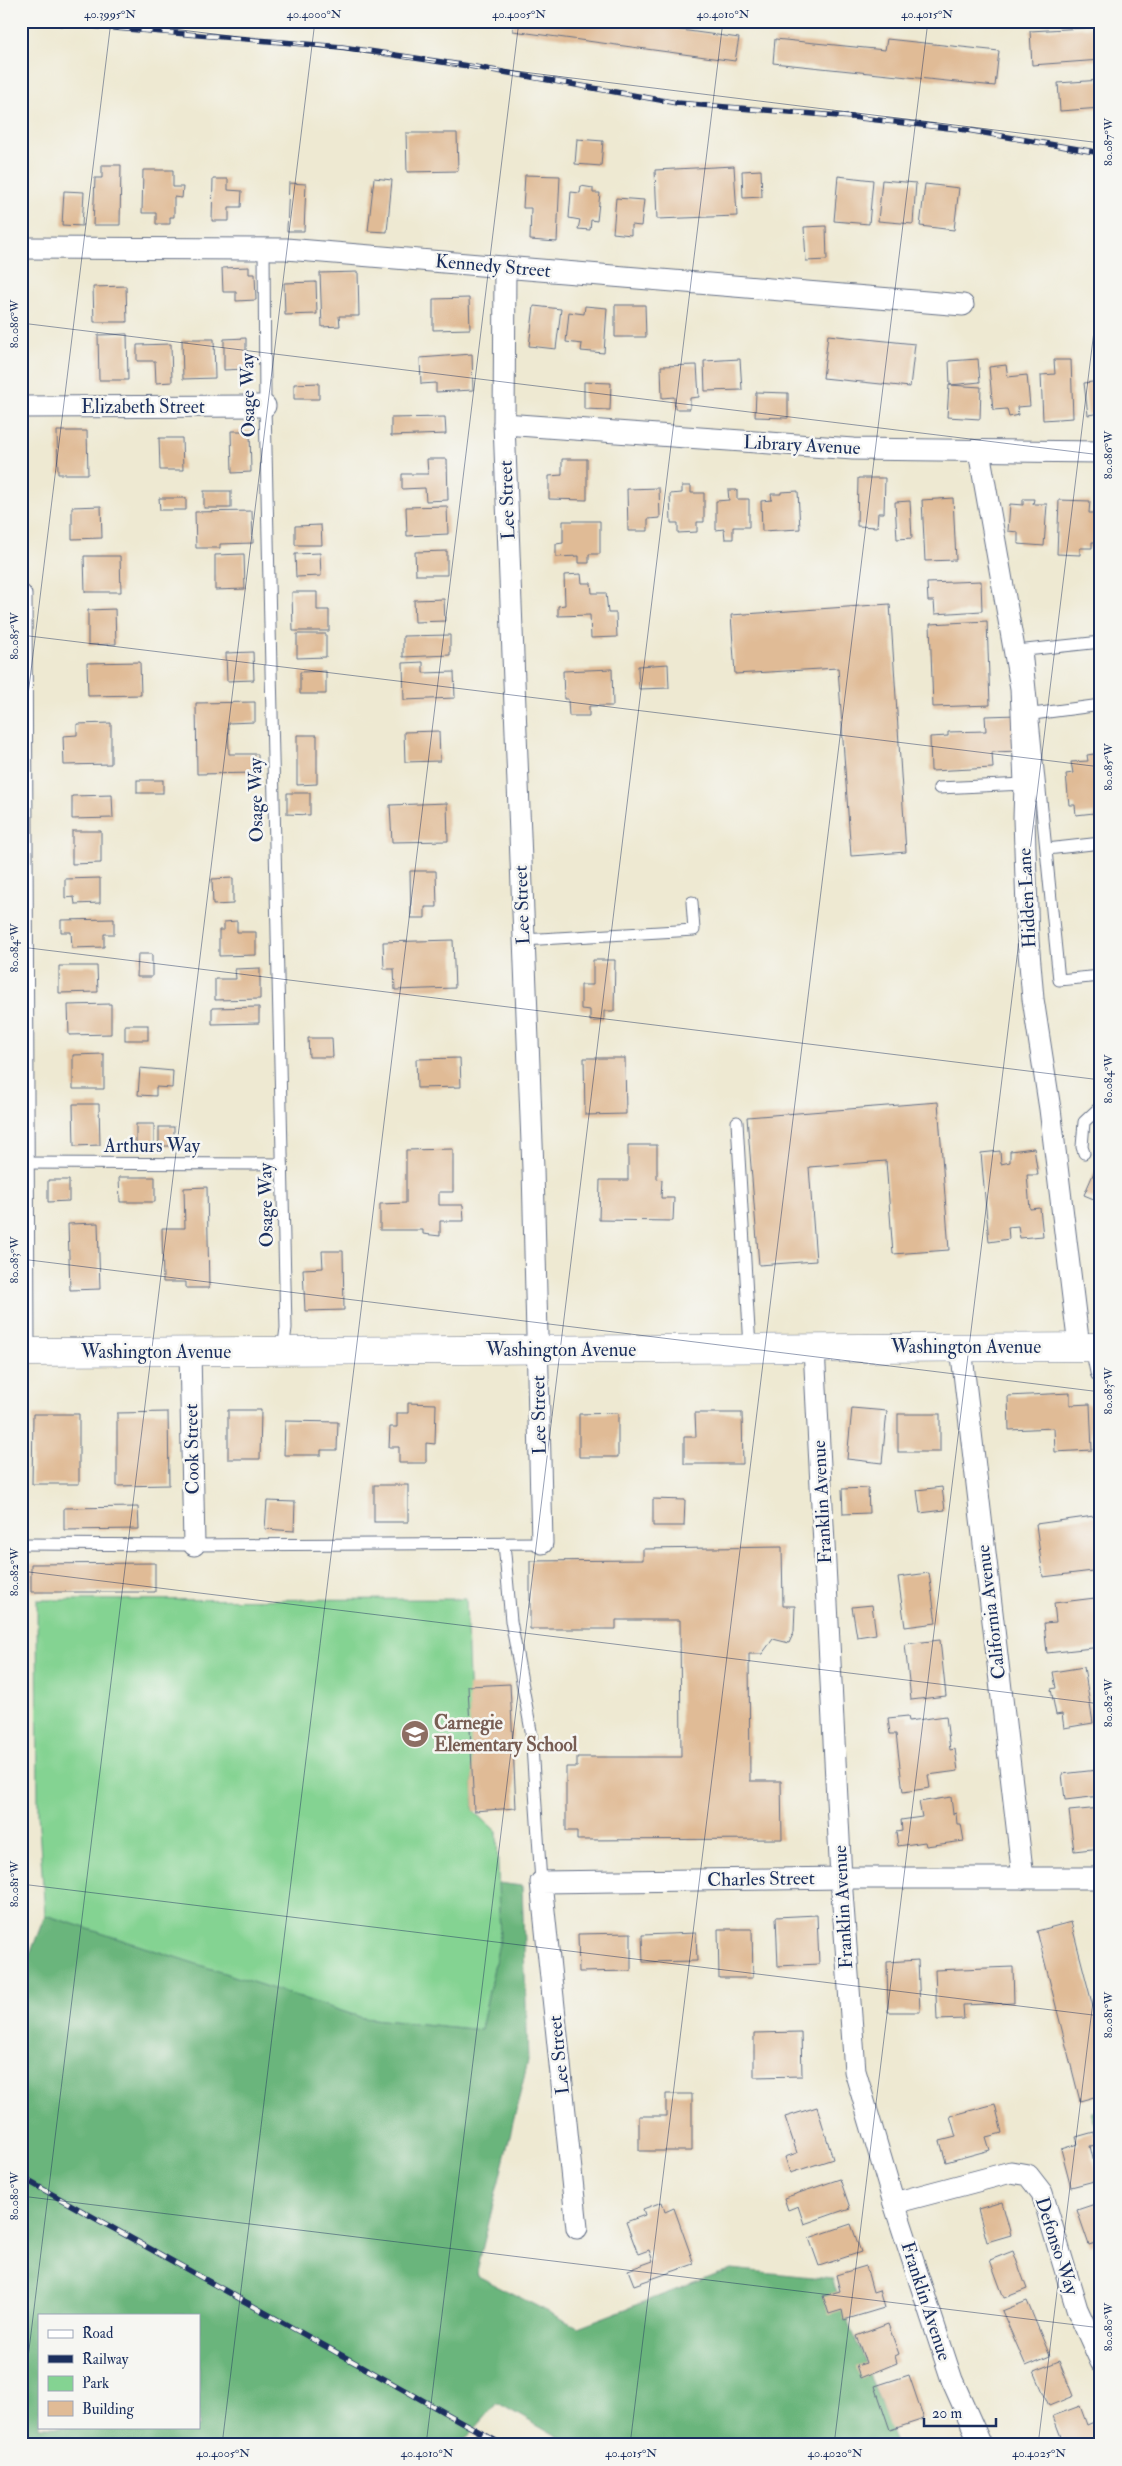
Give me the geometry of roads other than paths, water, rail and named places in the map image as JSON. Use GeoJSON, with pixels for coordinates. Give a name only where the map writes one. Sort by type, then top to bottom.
{"type":"FeatureCollection","features":[{"type":"Feature","properties":{"kind":"main road","name":"Washington Avenue"},"geometry":{"type":"LineString","coordinates":[[23,1352],[961,1347],[1094,1353]]}},
{"type":"Feature","properties":{"kind":"street","name":"Kennedy Street"},"geometry":{"type":"LineString","coordinates":[[21,248],[264,248],[964,304]]}},
{"type":"Feature","properties":{"kind":"street","name":"Lee Street"},"geometry":{"type":"LineString","coordinates":[[505,267],[504,424],[533,1169],[542,1543]]}},
{"type":"Feature","properties":{"kind":"street","name":"Elizabeth Street"},"geometry":{"type":"LineString","coordinates":[[21,407],[265,406]]}},
{"type":"Feature","properties":{"kind":"street","name":"Library Avenue"},"geometry":{"type":"LineString","coordinates":[[504,424],[823,448],[1101,452]]}},
{"type":"Feature","properties":{"kind":"street","name":"Hidden Lane"},"geometry":{"type":"LineString","coordinates":[[979,451],[1020,688],[1026,784],[1024,819],[1026,894],[1033,999],[1050,1109],[1094,1353]]}},
{"type":"Feature","properties":{"kind":"street"},"geometry":{"type":"LineString","coordinates":[[21,595],[23,1352]]}},
{"type":"Feature","properties":{"kind":"street","name":"California Avenue"},"geometry":{"type":"LineString","coordinates":[[961,1347],[1023,1878]]}},
{"type":"Feature","properties":{"kind":"street","name":"Franklin Avenue"},"geometry":{"type":"LineString","coordinates":[[814,1348],[841,1878],[855,2071],[894,2203],[952,2380],[981,2445]]}},
{"type":"Feature","properties":{"kind":"street","name":"Cook Street"},"geometry":{"type":"LineString","coordinates":[[190,1352],[194,1545]]}},
{"type":"Feature","properties":{"kind":"street","name":"Charles Street"},"geometry":{"type":"LineString","coordinates":[[541,1882],[841,1878],[1101,1878]]}},
{"type":"Feature","properties":{"kind":"street","name":"Lee Street"},"geometry":{"type":"LineString","coordinates":[[541,1882],[577,2228]]}},
{"type":"Feature","properties":{"kind":"street","name":"Defonso Way"},"geometry":{"type":"LineString","coordinates":[[894,2203],[1012,2172],[1028,2175],[1042,2193],[1077,2309],[1101,2362]]}},
{"type":"Feature","properties":{"kind":"lane","name":"Osage Way"},"geometry":{"type":"LineString","coordinates":[[264,248],[265,406],[286,1328],[283,1352]]}},
{"type":"Feature","properties":{"kind":"lane"},"geometry":{"type":"LineString","coordinates":[[1101,642],[1026,650],[1059,980],[1101,976]]}},
{"type":"Feature","properties":{"kind":"lane"},"geometry":{"type":"LineString","coordinates":[[1033,714],[1101,705]]}},
{"type":"Feature","properties":{"kind":"lane"},"geometry":{"type":"LineString","coordinates":[[939,788],[1026,784]]}},
{"type":"Feature","properties":{"kind":"lane"},"geometry":{"type":"LineString","coordinates":[[1046,848],[1101,843]]}},
{"type":"Feature","properties":{"kind":"lane"},"geometry":{"type":"LineString","coordinates":[[523,940],[694,930],[692,902]]}},
{"type":"Feature","properties":{"kind":"lane"},"geometry":{"type":"LineString","coordinates":[[1084,1153],[1082,1147],[1084,1122],[1101,1106]]}},
{"type":"Feature","properties":{"kind":"lane"},"geometry":{"type":"LineString","coordinates":[[737,1122],[750,1348]]}},
{"type":"Feature","properties":{"kind":"lane","name":"Arthurs Way"},"geometry":{"type":"LineString","coordinates":[[23,1163],[282,1164]]}},
{"type":"Feature","properties":{"kind":"lane"},"geometry":{"type":"LineString","coordinates":[[504,1543],[511,1621],[531,1731],[541,1882]]}},
{"type":"Feature","properties":{"kind":"lane"},"geometry":{"type":"LineString","coordinates":[[21,1544],[542,1543]]}},
{"type":"Feature","properties":{"kind":"railway"},"geometry":{"type":"LineString","coordinates":[[31,21],[342,47],[475,67],[677,103],[851,117],[967,130],[1101,153]]}},
{"type":"Feature","properties":{"kind":"railway"},"geometry":{"type":"LineString","coordinates":[[21,2177],[503,2445]]}},
{"type":"Feature","properties":{"kind":"place","name":"Carnegie Elementary School"},"geometry":{"type":"Point","coordinates":[415,1734]}}]}
